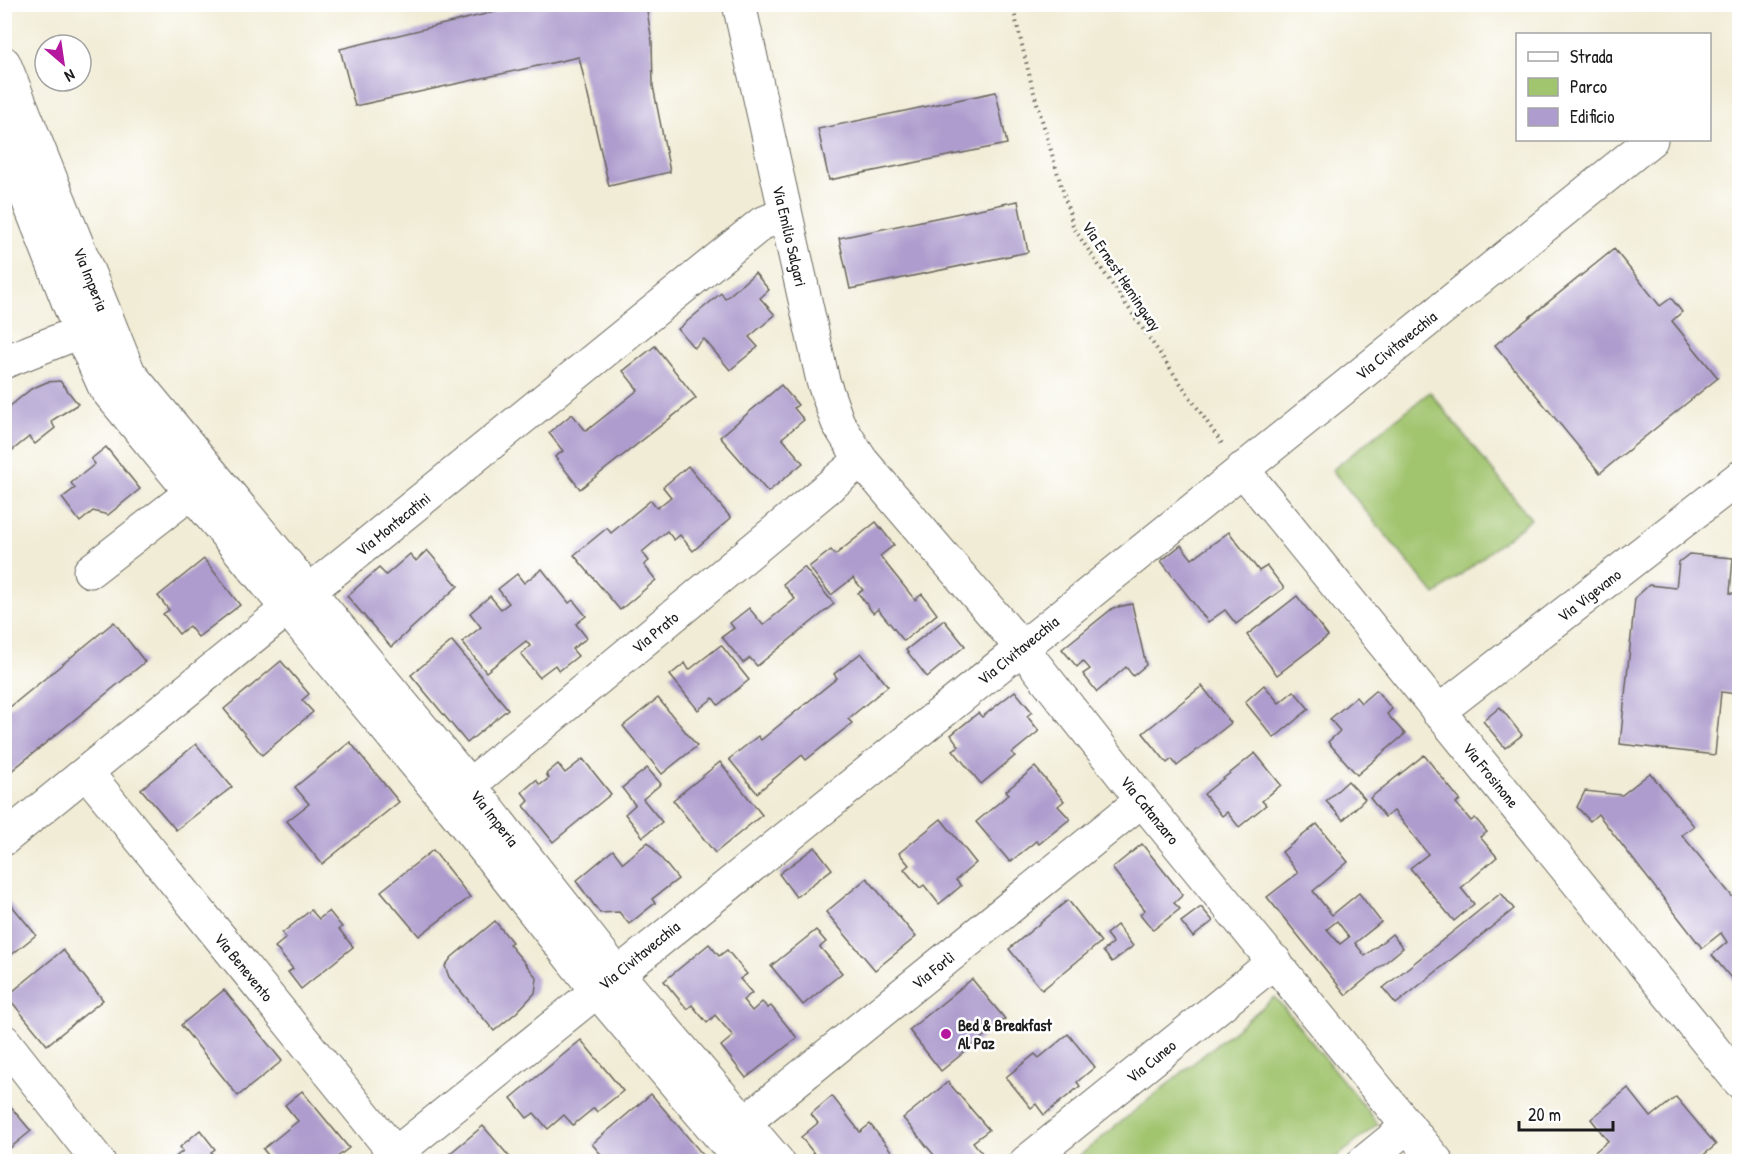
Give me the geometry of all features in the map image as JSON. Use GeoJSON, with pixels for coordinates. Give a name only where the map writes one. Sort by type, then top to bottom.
{"type":"FeatureCollection","features":[{"type":"Feature","properties":{"kind":"street","name":"Via Emilio Salgari"},"geometry":{"type":"LineString","coordinates":[[739,4],[823,381],[838,423],[861,460]]}},
{"type":"Feature","properties":{"kind":"street","name":"Via Imperia"},"geometry":{"type":"LineString","coordinates":[[4,63],[129,374],[203,482],[459,794],[606,981],[737,1141],[778,1161]]}},
{"type":"Feature","properties":{"kind":"street","name":"Via Imperia"},"geometry":{"type":"LineString","coordinates":[[4,139],[80,333],[105,388],[203,482]]}},
{"type":"Feature","properties":{"kind":"street","name":"Via Civitavecchia"},"geometry":{"type":"LineString","coordinates":[[394,1159],[606,981],[1650,141]]}},
{"type":"Feature","properties":{"kind":"street","name":"Via Montecatini"},"geometry":{"type":"LineString","coordinates":[[4,839],[761,224],[785,214]]}},
{"type":"Feature","properties":{"kind":"street"},"geometry":{"type":"LineString","coordinates":[[4,362],[80,333]]}},
{"type":"Feature","properties":{"kind":"street","name":"Via Catanzaro"},"geometry":{"type":"LineString","coordinates":[[861,460],[1021,647],[1142,800],[1437,1161]]}},
{"type":"Feature","properties":{"kind":"street","name":"Via Prato"},"geometry":{"type":"LineString","coordinates":[[459,794],[861,460]]}},
{"type":"Feature","properties":{"kind":"street","name":"Via Frosinone"},"geometry":{"type":"LineString","coordinates":[[1242,470],[1740,1082]]}},
{"type":"Feature","properties":{"kind":"street","name":"Via Vigevano"},"geometry":{"type":"LineString","coordinates":[[1438,712],[1740,477]]}},
{"type":"Feature","properties":{"kind":"street"},"geometry":{"type":"LineString","coordinates":[[90,571],[203,482]]}},
{"type":"Feature","properties":{"kind":"street","name":"Via Benevento"},"geometry":{"type":"LineString","coordinates":[[87,772],[394,1159]]}},
{"type":"Feature","properties":{"kind":"street","name":"Via Forlì"},"geometry":{"type":"LineString","coordinates":[[737,1141],[1142,800]]}},
{"type":"Feature","properties":{"kind":"street","name":"Via Cuneo"},"geometry":{"type":"LineString","coordinates":[[1026,1161],[1275,961]]}},
{"type":"Feature","properties":{"kind":"street"},"geometry":{"type":"LineString","coordinates":[[4,1041],[99,1161]]}},
{"type":"Feature","properties":{"kind":"street"},"geometry":{"type":"LineString","coordinates":[[1364,1161],[1408,1126]]}},
{"type":"Feature","properties":{"kind":"path","name":"Via Ernest Hemingway"},"geometry":{"type":"LineString","coordinates":[[1012,4],[1032,86],[1074,230],[1242,470]]}},
{"type":"Feature","properties":{"kind":"green space"},"geometry":{"type":"Polygon","coordinates":[[[1430,392],[1531,519],[1435,595],[1332,470],[1430,392]]]}},
{"type":"Feature","properties":{"kind":"green space"},"geometry":{"type":"Polygon","coordinates":[[[1275,997],[1378,1124],[1332,1161],[1073,1161],[1275,997]]]}},
{"type":"Feature","properties":{"kind":"building"},"geometry":{"type":"Polygon","coordinates":[[[527,4],[646,4],[652,42],[653,86],[670,172],[609,186],[579,57],[355,106],[340,49],[527,4]]]}},
{"type":"Feature","properties":{"kind":"building"},"geometry":{"type":"Polygon","coordinates":[[[996,92],[1007,144],[829,180],[818,129],[996,92]]]}},
{"type":"Feature","properties":{"kind":"building"},"geometry":{"type":"Polygon","coordinates":[[[1018,201],[1028,252],[850,289],[839,238],[1018,201]]]}},
{"type":"Feature","properties":{"kind":"building"},"geometry":{"type":"Polygon","coordinates":[[[1614,249],[1660,306],[1671,298],[1682,312],[1672,321],[1718,378],[1600,473],[1495,345],[1614,249]]]}},
{"type":"Feature","properties":{"kind":"building"},"geometry":{"type":"Polygon","coordinates":[[[755,273],[769,290],[760,298],[775,315],[749,337],[758,347],[730,370],[704,339],[694,348],[678,329],[721,293],[725,299],[755,273]]]}},
{"type":"Feature","properties":{"kind":"building"},"geometry":{"type":"Polygon","coordinates":[[[655,346],[696,398],[580,489],[555,457],[563,451],[549,433],[572,414],[586,431],[638,390],[623,371],[655,346]]]}},
{"type":"Feature","properties":{"kind":"building"},"geometry":{"type":"Polygon","coordinates":[[[60,381],[78,404],[51,421],[55,428],[35,444],[29,437],[4,457],[4,411],[31,389],[47,382],[60,381]]]}},
{"type":"Feature","properties":{"kind":"building"},"geometry":{"type":"Polygon","coordinates":[[[781,385],[798,405],[794,408],[804,420],[782,438],[803,463],[768,492],[720,437],[781,385]]]}},
{"type":"Feature","properties":{"kind":"building"},"geometry":{"type":"Polygon","coordinates":[[[106,447],[140,489],[108,515],[93,511],[80,522],[62,498],[75,488],[71,483],[95,464],[91,459],[106,447]]]}},
{"type":"Feature","properties":{"kind":"building"},"geometry":{"type":"Polygon","coordinates":[[[688,466],[731,518],[693,551],[680,535],[674,540],[667,531],[642,552],[649,561],[644,565],[656,580],[620,610],[574,555],[607,528],[611,533],[651,500],[657,508],[671,497],[663,487],[688,466]]]}},
{"type":"Feature","properties":{"kind":"building"},"geometry":{"type":"Polygon","coordinates":[[[876,522],[894,545],[880,556],[915,600],[922,594],[937,614],[904,641],[878,609],[873,613],[858,593],[863,590],[853,578],[831,595],[809,567],[831,550],[835,555],[876,522]]]}},
{"type":"Feature","properties":{"kind":"building"},"geometry":{"type":"Polygon","coordinates":[[[1229,532],[1259,571],[1267,566],[1284,588],[1236,624],[1225,610],[1208,622],[1161,561],[1181,545],[1192,559],[1229,532]]]}},
{"type":"Feature","properties":{"kind":"building"},"geometry":{"type":"Polygon","coordinates":[[[427,550],[458,586],[391,647],[347,596],[379,568],[386,575],[410,554],[416,561],[427,550]]]}},
{"type":"Feature","properties":{"kind":"building"},"geometry":{"type":"Polygon","coordinates":[[[1689,554],[1733,558],[1730,593],[1740,594],[1740,700],[1737,700],[1738,694],[1721,692],[1715,755],[1620,744],[1635,598],[1649,585],[1676,588],[1679,562],[1689,554]]]}},
{"type":"Feature","properties":{"kind":"building"},"geometry":{"type":"Polygon","coordinates":[[[204,559],[240,605],[198,637],[189,626],[179,634],[163,614],[169,610],[158,596],[204,559]]]}},
{"type":"Feature","properties":{"kind":"building"},"geometry":{"type":"Polygon","coordinates":[[[804,567],[834,604],[757,666],[750,658],[743,663],[722,637],[734,628],[730,623],[749,608],[763,625],[795,599],[783,584],[804,567]]]}},
{"type":"Feature","properties":{"kind":"building"},"geometry":{"type":"Polygon","coordinates":[[[542,569],[569,603],[573,600],[586,616],[576,624],[587,638],[572,649],[578,656],[559,671],[555,665],[539,677],[521,654],[530,646],[526,641],[486,672],[462,642],[481,627],[470,613],[490,596],[501,609],[509,603],[498,589],[517,574],[524,583],[542,569]]]}},
{"type":"Feature","properties":{"kind":"building"},"geometry":{"type":"Polygon","coordinates":[[[1297,596],[1328,636],[1277,675],[1247,635],[1297,596]]]}},
{"type":"Feature","properties":{"kind":"building"},"geometry":{"type":"Polygon","coordinates":[[[1132,604],[1146,665],[1133,676],[1126,667],[1097,692],[1083,674],[1090,669],[1083,661],[1077,667],[1062,649],[1113,608],[1132,604]]]}},
{"type":"Feature","properties":{"kind":"building"},"geometry":{"type":"Polygon","coordinates":[[[944,620],[965,646],[927,677],[906,650],[944,620]]]}},
{"type":"Feature","properties":{"kind":"building"},"geometry":{"type":"Polygon","coordinates":[[[114,622],[145,662],[4,777],[4,712],[114,622]]]}},
{"type":"Feature","properties":{"kind":"building"},"geometry":{"type":"Polygon","coordinates":[[[452,641],[508,709],[467,743],[411,675],[452,641]]]}},
{"type":"Feature","properties":{"kind":"building"},"geometry":{"type":"Polygon","coordinates":[[[721,645],[749,680],[718,705],[713,698],[698,710],[670,675],[685,663],[689,670],[721,645]]]}},
{"type":"Feature","properties":{"kind":"building"},"geometry":{"type":"Polygon","coordinates":[[[861,653],[888,686],[848,719],[852,723],[806,760],[802,755],[757,793],[729,759],[758,736],[761,740],[837,678],[834,674],[861,653]]]}},
{"type":"Feature","properties":{"kind":"building"},"geometry":{"type":"Polygon","coordinates":[[[281,661],[309,694],[302,700],[313,712],[262,755],[224,709],[281,661]]]}},
{"type":"Feature","properties":{"kind":"building"},"geometry":{"type":"Polygon","coordinates":[[[1264,685],[1279,703],[1294,691],[1309,709],[1274,738],[1245,702],[1264,685]]]}},
{"type":"Feature","properties":{"kind":"building"},"geometry":{"type":"Polygon","coordinates":[[[1202,686],[1231,723],[1177,766],[1172,759],[1167,763],[1143,733],[1202,686]]]}},
{"type":"Feature","properties":{"kind":"building"},"geometry":{"type":"Polygon","coordinates":[[[1376,690],[1392,709],[1387,714],[1405,734],[1357,775],[1328,742],[1340,731],[1330,719],[1356,697],[1361,703],[1376,690]]]}},
{"type":"Feature","properties":{"kind":"building"},"geometry":{"type":"Polygon","coordinates":[[[1015,691],[1032,712],[1027,716],[1039,731],[1012,753],[1015,756],[981,784],[953,750],[959,746],[951,735],[978,713],[982,717],[1015,691]]]}},
{"type":"Feature","properties":{"kind":"building"},"geometry":{"type":"Polygon","coordinates":[[[658,698],[697,746],[662,774],[623,726],[658,698]]]}},
{"type":"Feature","properties":{"kind":"building"},"geometry":{"type":"Polygon","coordinates":[[[1500,707],[1522,735],[1505,748],[1483,721],[1500,707]]]}},
{"type":"Feature","properties":{"kind":"building"},"geometry":{"type":"Polygon","coordinates":[[[350,742],[399,802],[322,864],[287,821],[309,804],[295,787],[350,742]]]}},
{"type":"Feature","properties":{"kind":"building"},"geometry":{"type":"Polygon","coordinates":[[[196,744],[232,787],[176,830],[141,789],[196,744]]]}},
{"type":"Feature","properties":{"kind":"building"},"geometry":{"type":"Polygon","coordinates":[[[1255,753],[1281,785],[1262,801],[1266,805],[1239,827],[1227,812],[1222,816],[1204,794],[1255,753]]]}},
{"type":"Feature","properties":{"kind":"building"},"geometry":{"type":"Polygon","coordinates":[[[1424,755],[1460,800],[1456,803],[1471,821],[1475,818],[1487,832],[1480,837],[1497,857],[1461,888],[1474,904],[1454,921],[1410,868],[1428,854],[1394,811],[1385,817],[1370,798],[1424,755]]]}},
{"type":"Feature","properties":{"kind":"building"},"geometry":{"type":"Polygon","coordinates":[[[583,759],[611,794],[553,842],[524,806],[529,801],[522,792],[536,780],[540,785],[549,778],[546,774],[558,764],[565,773],[583,759]]]}},
{"type":"Feature","properties":{"kind":"building"},"geometry":{"type":"Polygon","coordinates":[[[720,762],[762,815],[715,853],[673,800],[720,762]]]}},
{"type":"Feature","properties":{"kind":"building"},"geometry":{"type":"Polygon","coordinates":[[[1035,767],[1064,801],[1058,806],[1070,819],[1039,844],[1036,841],[1010,862],[976,822],[1009,794],[1006,791],[1035,767]]]}},
{"type":"Feature","properties":{"kind":"building"},"geometry":{"type":"Polygon","coordinates":[[[647,768],[661,784],[643,799],[662,822],[643,837],[625,814],[635,805],[622,788],[647,768]]]}},
{"type":"Feature","properties":{"kind":"building"},"geometry":{"type":"Polygon","coordinates":[[[1650,773],[1694,826],[1682,835],[1740,906],[1740,989],[1712,955],[1727,942],[1721,933],[1702,948],[1598,814],[1590,821],[1577,807],[1585,791],[1622,795],[1650,773]]]}},
{"type":"Feature","properties":{"kind":"building"},"geometry":{"type":"Polygon","coordinates":[[[1348,781],[1365,799],[1343,820],[1326,801],[1348,781]]]}},
{"type":"Feature","properties":{"kind":"building"},"geometry":{"type":"Polygon","coordinates":[[[941,819],[976,863],[956,880],[961,886],[939,904],[924,885],[920,888],[904,869],[909,865],[899,853],[941,819]]]}},
{"type":"Feature","properties":{"kind":"building"},"geometry":{"type":"Polygon","coordinates":[[[1317,824],[1348,862],[1313,891],[1332,915],[1359,893],[1381,922],[1355,943],[1365,956],[1392,934],[1403,948],[1346,995],[1267,897],[1298,873],[1282,852],[1317,824]],[[1337,921],[1327,929],[1340,944],[1349,937],[1337,921]]]}},
{"type":"Feature","properties":{"kind":"building"},"geometry":{"type":"Polygon","coordinates":[[[648,842],[678,879],[652,899],[655,903],[629,924],[619,912],[600,913],[576,881],[613,850],[623,863],[648,842]]]}},
{"type":"Feature","properties":{"kind":"building"},"geometry":{"type":"Polygon","coordinates":[[[1142,844],[1183,895],[1174,903],[1180,909],[1153,930],[1140,914],[1145,910],[1112,868],[1142,844]]]}},
{"type":"Feature","properties":{"kind":"building"},"geometry":{"type":"Polygon","coordinates":[[[815,847],[832,869],[796,897],[779,874],[815,847]]]}},
{"type":"Feature","properties":{"kind":"building"},"geometry":{"type":"Polygon","coordinates":[[[433,850],[470,897],[419,936],[381,891],[433,850]]]}},
{"type":"Feature","properties":{"kind":"building"},"geometry":{"type":"Polygon","coordinates":[[[867,878],[916,937],[875,970],[826,912],[867,878]]]}},
{"type":"Feature","properties":{"kind":"building"},"geometry":{"type":"Polygon","coordinates":[[[1501,893],[1514,909],[1396,1004],[1383,988],[1501,893]]]}},
{"type":"Feature","properties":{"kind":"building"},"geometry":{"type":"Polygon","coordinates":[[[4,896],[36,935],[4,961],[4,896]]]}},
{"type":"Feature","properties":{"kind":"building"},"geometry":{"type":"Polygon","coordinates":[[[1068,900],[1101,942],[1042,990],[1009,949],[1068,900]]]}},
{"type":"Feature","properties":{"kind":"building"},"geometry":{"type":"Polygon","coordinates":[[[1201,907],[1213,921],[1193,937],[1181,922],[1201,907]]]}},
{"type":"Feature","properties":{"kind":"building"},"geometry":{"type":"Polygon","coordinates":[[[311,910],[319,919],[329,911],[342,927],[339,929],[353,947],[301,989],[288,972],[293,969],[275,947],[286,938],[282,933],[311,910]]]}},
{"type":"Feature","properties":{"kind":"building"},"geometry":{"type":"Polygon","coordinates":[[[495,921],[512,942],[509,944],[537,978],[535,993],[494,1031],[449,977],[445,966],[452,957],[495,921]]]}},
{"type":"Feature","properties":{"kind":"building"},"geometry":{"type":"Polygon","coordinates":[[[1117,925],[1133,946],[1112,962],[1103,951],[1113,943],[1106,934],[1117,925]]]}},
{"type":"Feature","properties":{"kind":"building"},"geometry":{"type":"Polygon","coordinates":[[[816,930],[826,942],[820,947],[842,973],[803,1005],[771,966],[816,930]]]}},
{"type":"Feature","properties":{"kind":"building"},"geometry":{"type":"Polygon","coordinates":[[[709,944],[719,956],[727,950],[747,974],[740,979],[752,993],[743,1000],[752,1011],[762,1002],[768,1008],[771,1006],[797,1038],[746,1078],[721,1046],[733,1036],[715,1015],[707,1023],[692,1005],[687,1009],[664,981],[709,944]]]}},
{"type":"Feature","properties":{"kind":"building"},"geometry":{"type":"Polygon","coordinates":[[[63,950],[103,1000],[47,1045],[7,996],[63,950]]]}},
{"type":"Feature","properties":{"kind":"building"},"geometry":{"type":"Polygon","coordinates":[[[972,979],[1005,1019],[941,1071],[909,1030],[972,979]]]}},
{"type":"Feature","properties":{"kind":"building"},"geometry":{"type":"Polygon","coordinates":[[[224,990],[282,1061],[238,1096],[181,1025],[224,990]]]}},
{"type":"Feature","properties":{"kind":"building"},"geometry":{"type":"Polygon","coordinates":[[[1068,1034],[1095,1067],[1077,1082],[1080,1086],[1044,1115],[1036,1104],[1031,1108],[1006,1077],[1035,1054],[1039,1058],[1068,1034]]]}},
{"type":"Feature","properties":{"kind":"building"},"geometry":{"type":"Polygon","coordinates":[[[581,1040],[623,1091],[597,1112],[594,1108],[573,1125],[564,1115],[548,1129],[534,1113],[527,1118],[511,1098],[581,1040]]]}},
{"type":"Feature","properties":{"kind":"building"},"geometry":{"type":"Polygon","coordinates":[[[948,1082],[989,1130],[973,1142],[987,1159],[984,1161],[939,1161],[903,1118],[948,1082]]]}},
{"type":"Feature","properties":{"kind":"building"},"geometry":{"type":"Polygon","coordinates":[[[1628,1088],[1651,1117],[1676,1097],[1716,1145],[1696,1161],[1584,1161],[1608,1141],[1591,1119],[1628,1088]]]}},
{"type":"Feature","properties":{"kind":"building"},"geometry":{"type":"Polygon","coordinates":[[[302,1091],[349,1148],[332,1161],[273,1161],[263,1149],[298,1121],[285,1105],[302,1091]]]}},
{"type":"Feature","properties":{"kind":"building"},"geometry":{"type":"Polygon","coordinates":[[[651,1094],[704,1156],[697,1161],[604,1161],[606,1160],[592,1144],[651,1094]]]}},
{"type":"Feature","properties":{"kind":"building"},"geometry":{"type":"Polygon","coordinates":[[[832,1096],[860,1132],[870,1124],[899,1161],[820,1161],[801,1137],[818,1123],[811,1114],[832,1096]]]}},
{"type":"Feature","properties":{"kind":"building"},"geometry":{"type":"Polygon","coordinates":[[[4,1099],[31,1131],[4,1153],[4,1099]]]}},
{"type":"Feature","properties":{"kind":"building"},"geometry":{"type":"Polygon","coordinates":[[[483,1126],[513,1161],[445,1161],[443,1159],[483,1126]]]}},
{"type":"Feature","properties":{"kind":"building"},"geometry":{"type":"Polygon","coordinates":[[[200,1130],[215,1149],[211,1152],[219,1161],[170,1161],[183,1151],[180,1147],[200,1130]]]}},
{"type":"Feature","properties":{"kind":"place","name":"Bed & Breakfast Al Paz"},"geometry":{"type":"Point","coordinates":[946,1034]}}]}
